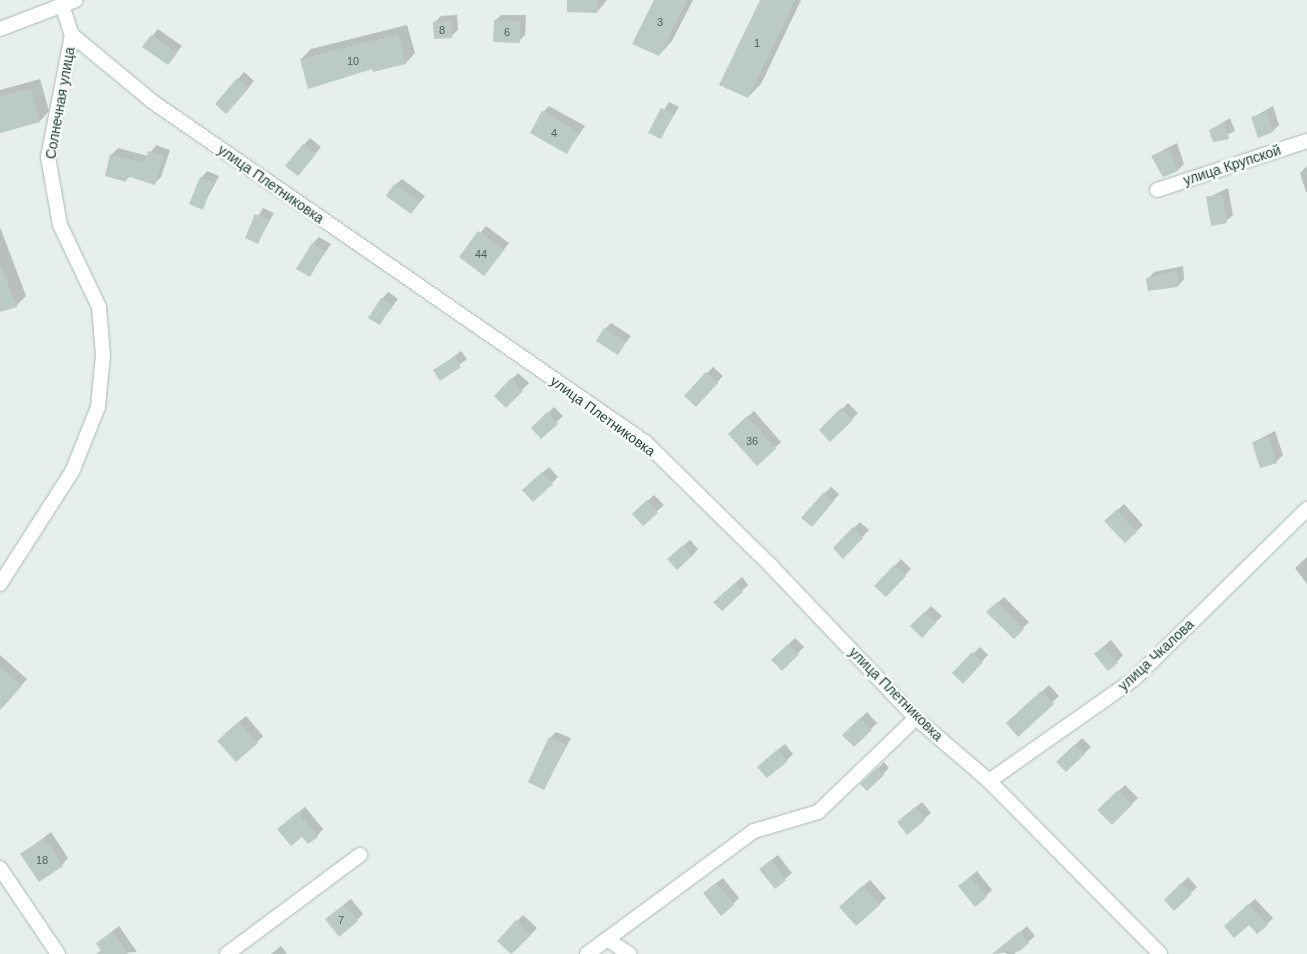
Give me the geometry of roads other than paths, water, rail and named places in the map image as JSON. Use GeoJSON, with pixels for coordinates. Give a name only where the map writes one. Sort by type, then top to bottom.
{"type":"FeatureCollection","features":[{"type":"Feature","properties":{"kind":"street"},"geometry":{"type":"LineString","coordinates":[[0,29],[76,0]]}},
{"type":"Feature","properties":{"kind":"street"},"geometry":{"type":"LineString","coordinates":[[62,5],[72,35]]}},
{"type":"Feature","properties":{"kind":"street","name":"Солнечная улица"},"geometry":{"type":"LineString","coordinates":[[0,584],[72,472],[98,407],[103,355],[100,307],[60,225],[48,157],[72,35]]}},
{"type":"Feature","properties":{"kind":"street","name":"улица Плетниковка"},"geometry":{"type":"LineString","coordinates":[[72,35],[153,102],[644,442],[772,566],[916,718],[989,781],[1160,954]]}},
{"type":"Feature","properties":{"kind":"street","name":"улица Крупской"},"geometry":{"type":"LineString","coordinates":[[1157,190],[1307,141]]}},
{"type":"Feature","properties":{"kind":"street","name":"улица Чкалова"},"geometry":{"type":"LineString","coordinates":[[989,781],[1134,679],[1307,509]]}},
{"type":"Feature","properties":{"kind":"street"},"geometry":{"type":"LineString","coordinates":[[587,954],[754,832],[818,812],[916,718]]}},
{"type":"Feature","properties":{"kind":"street"},"geometry":{"type":"LineString","coordinates":[[227,954],[360,855]]}},
{"type":"Feature","properties":{"kind":"street"},"geometry":{"type":"LineString","coordinates":[[0,868],[58,954]]}},
{"type":"Feature","properties":{"kind":"street"},"geometry":{"type":"LineString","coordinates":[[607,939],[629,954]]}}]}
